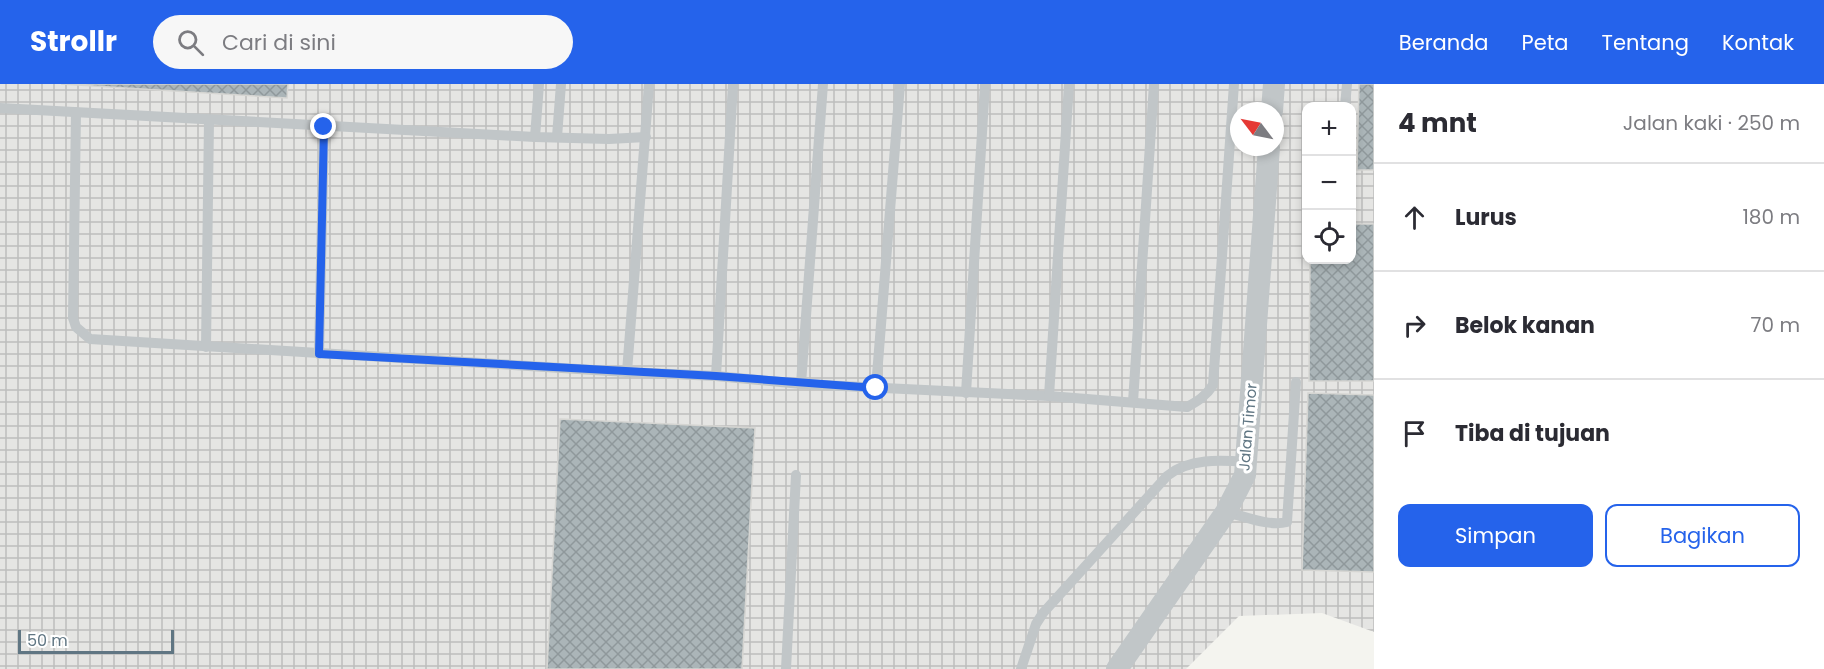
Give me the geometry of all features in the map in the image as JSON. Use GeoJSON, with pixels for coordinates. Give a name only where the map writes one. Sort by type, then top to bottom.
{"type":"FeatureCollection","features":[{"type":"Feature","properties":{"kind":"street"},"geometry":{"type":"LineString","coordinates":[[1273,102],[1274,84]]}},
{"type":"Feature","properties":{"kind":"street","name":"Jalan Timor"},"geometry":{"type":"LineString","coordinates":[[1117,669],[1226,512],[1245,475],[1268,156]]}},
{"type":"Feature","properties":{"kind":"lane"},"geometry":{"type":"LineString","coordinates":[[535,137],[539,84]]}},
{"type":"Feature","properties":{"kind":"lane"},"geometry":{"type":"LineString","coordinates":[[556,137],[561,84]]}},
{"type":"Feature","properties":{"kind":"lane"},"geometry":{"type":"LineString","coordinates":[[627,372],[649,84]]}},
{"type":"Feature","properties":{"kind":"lane"},"geometry":{"type":"LineString","coordinates":[[716,376],[733,84]]}},
{"type":"Feature","properties":{"kind":"lane"},"geometry":{"type":"LineString","coordinates":[[801,384],[823,84]]}},
{"type":"Feature","properties":{"kind":"lane"},"geometry":{"type":"LineString","coordinates":[[876,388],[900,84]]}},
{"type":"Feature","properties":{"kind":"lane"},"geometry":{"type":"LineString","coordinates":[[966,393],[985,84]]}},
{"type":"Feature","properties":{"kind":"lane"},"geometry":{"type":"LineString","coordinates":[[1049,396],[1069,84]]}},
{"type":"Feature","properties":{"kind":"lane"},"geometry":{"type":"LineString","coordinates":[[1133,402],[1154,84]]}},
{"type":"Feature","properties":{"kind":"lane"},"geometry":{"type":"LineString","coordinates":[[76,112],[73,318],[76,327],[90,339],[716,376],[801,384],[1049,396],[1187,407],[1201,400],[1213,385],[1234,84]]}},
{"type":"Feature","properties":{"kind":"lane"},"geometry":{"type":"LineString","coordinates":[[1345,102],[1347,84]]}},
{"type":"Feature","properties":{"kind":"lane"},"geometry":{"type":"LineString","coordinates":[[0,108],[535,137],[646,138]]}},
{"type":"Feature","properties":{"kind":"lane"},"geometry":{"type":"LineString","coordinates":[[206,347],[210,120]]}},
{"type":"Feature","properties":{"kind":"lane"},"geometry":{"type":"LineString","coordinates":[[319,354],[324,127]]}},
{"type":"Feature","properties":{"kind":"lane"},"geometry":{"type":"LineString","coordinates":[[1226,512],[1281,524],[1287,522],[1296,382]]}},
{"type":"Feature","properties":{"kind":"lane"},"geometry":{"type":"LineString","coordinates":[[1021,669],[1036,624],[1043,613],[1167,476],[1185,465],[1217,460],[1247,462]]}},
{"type":"Feature","properties":{"kind":"lane"},"geometry":{"type":"LineString","coordinates":[[786,669],[796,475]]}},
{"type":"Feature","properties":{"kind":"shaded area"},"geometry":{"type":"Polygon","coordinates":[[[0,84],[1374,84],[1374,632],[1322,613],[1239,616],[1186,669],[0,669],[0,84]]]}},
{"type":"Feature","properties":{"kind":"building"},"geometry":{"type":"Polygon","coordinates":[[[61,84],[288,84],[287,98],[61,84]]]}},
{"type":"Feature","properties":{"kind":"building"},"geometry":{"type":"Polygon","coordinates":[[[1359,84],[1374,84],[1374,170],[1357,170],[1359,84]]]}},
{"type":"Feature","properties":{"kind":"building"},"geometry":{"type":"Polygon","coordinates":[[[1356,224],[1374,224],[1374,381],[1309,381],[1310,264],[1356,264],[1356,224]]]}},
{"type":"Feature","properties":{"kind":"building"},"geometry":{"type":"Polygon","coordinates":[[[1308,393],[1374,395],[1374,572],[1302,570],[1308,393]]]}},
{"type":"Feature","properties":{"kind":"building"},"geometry":{"type":"Polygon","coordinates":[[[560,419],[755,428],[742,669],[547,669],[560,419]]]}},
{"type":"Feature","properties":{"kind":"route"},"geometry":{"type":"LineString","coordinates":[[324,127],[319,354],[716,376],[876,388]]}}]}
